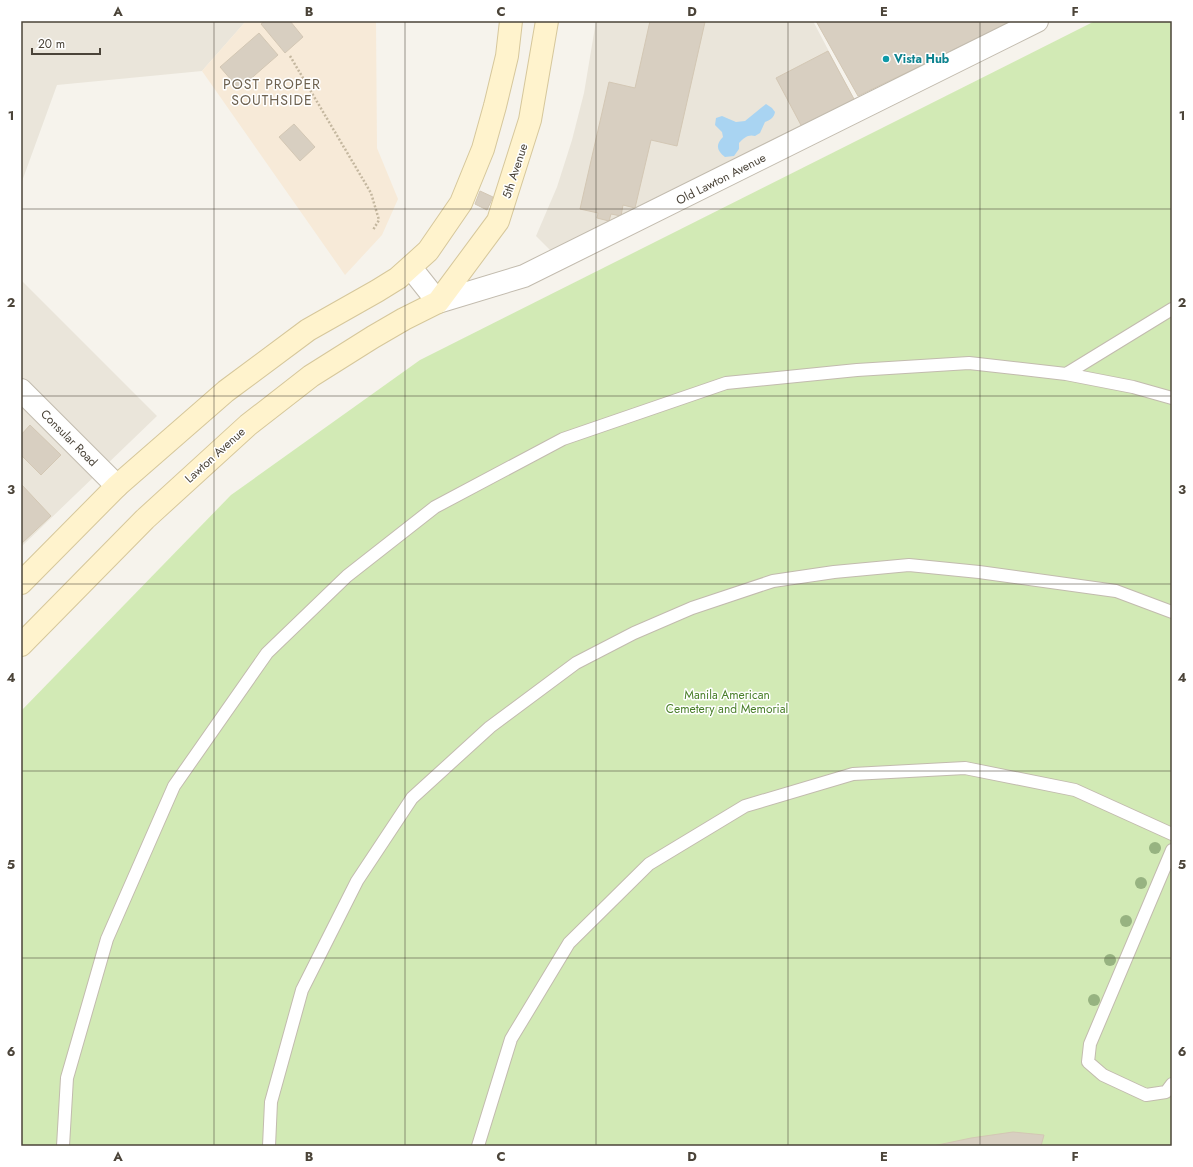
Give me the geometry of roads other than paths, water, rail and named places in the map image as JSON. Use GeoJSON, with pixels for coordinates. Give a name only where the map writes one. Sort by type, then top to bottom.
{"type":"FeatureCollection","features":[{"type":"Feature","properties":{"kind":"main road"},"geometry":{"type":"LineString","coordinates":[[21,583],[117,486],[226,391],[308,330],[398,278],[411,268],[428,251],[461,203],[483,149],[507,56],[511,21]]}},
{"type":"Feature","properties":{"kind":"main road","name":"5th Avenue"},"geometry":{"type":"LineString","coordinates":[[438,302],[498,221],[530,120],[547,21]]}},
{"type":"Feature","properties":{"kind":"main road","name":"Lawton Avenue"},"geometry":{"type":"LineString","coordinates":[[21,645],[145,518],[248,425],[311,376],[373,337],[438,302]]}},
{"type":"Feature","properties":{"kind":"street","name":"Old Lawton Avenue"},"geometry":{"type":"LineString","coordinates":[[438,302],[524,276],[544,268],[1037,21]]}},
{"type":"Feature","properties":{"kind":"street"},"geometry":{"type":"LineString","coordinates":[[411,268],[438,302]]}},
{"type":"Feature","properties":{"kind":"street","name":"Consular Road"},"geometry":{"type":"LineString","coordinates":[[21,390],[117,486]]}},
{"type":"Feature","properties":{"kind":"lane"},"geometry":{"type":"LineString","coordinates":[[1066,374],[1172,309]]}},
{"type":"Feature","properties":{"kind":"lane"},"geometry":{"type":"LineString","coordinates":[[63,1146],[66,1078],[107,938],[174,786],[267,653],[346,576],[435,507],[563,439],[726,383],[857,370],[969,363],[1066,374],[1133,387],[1172,398]]}},
{"type":"Feature","properties":{"kind":"lane"},"geometry":{"type":"LineString","coordinates":[[269,1146],[271,1102],[302,990],[357,881],[412,798],[490,727],[576,663],[634,633],[707,603],[773,581],[849,570],[909,565],[978,572],[1116,592],[1172,612]]}},
{"type":"Feature","properties":{"kind":"lane"},"geometry":{"type":"LineString","coordinates":[[478,1146],[511,1039],[569,943],[649,864],[745,806],[853,774],[965,768],[1075,790],[1172,834]]}},
{"type":"Feature","properties":{"kind":"lane"},"geometry":{"type":"LineString","coordinates":[[1172,850],[1090,1044],[1088,1062],[1102,1075],[1146,1095],[1166,1092],[1172,1084]]}},
{"type":"Feature","properties":{"kind":"water"},"geometry":{"type":"Polygon","coordinates":[[[766,104],[775,112],[773,117],[765,122],[760,133],[755,136],[746,137],[739,143],[739,149],[734,156],[725,157],[718,148],[720,140],[723,137],[722,132],[715,125],[716,118],[722,116],[736,122],[745,121],[766,104]]]}},
{"type":"Feature","properties":{"kind":"place","name":"Vista Hub"},"geometry":{"type":"Point","coordinates":[886,59]}},
{"type":"Feature","properties":{"kind":"district","name":"POST PROPER SOUTHSIDE"},"geometry":{"type":"Point","coordinates":[272,92]}},
{"type":"Feature","properties":{"kind":"park label","name":"Manila American Cemetery and Memorial"},"geometry":{"type":"Point","coordinates":[727,702]}}]}
